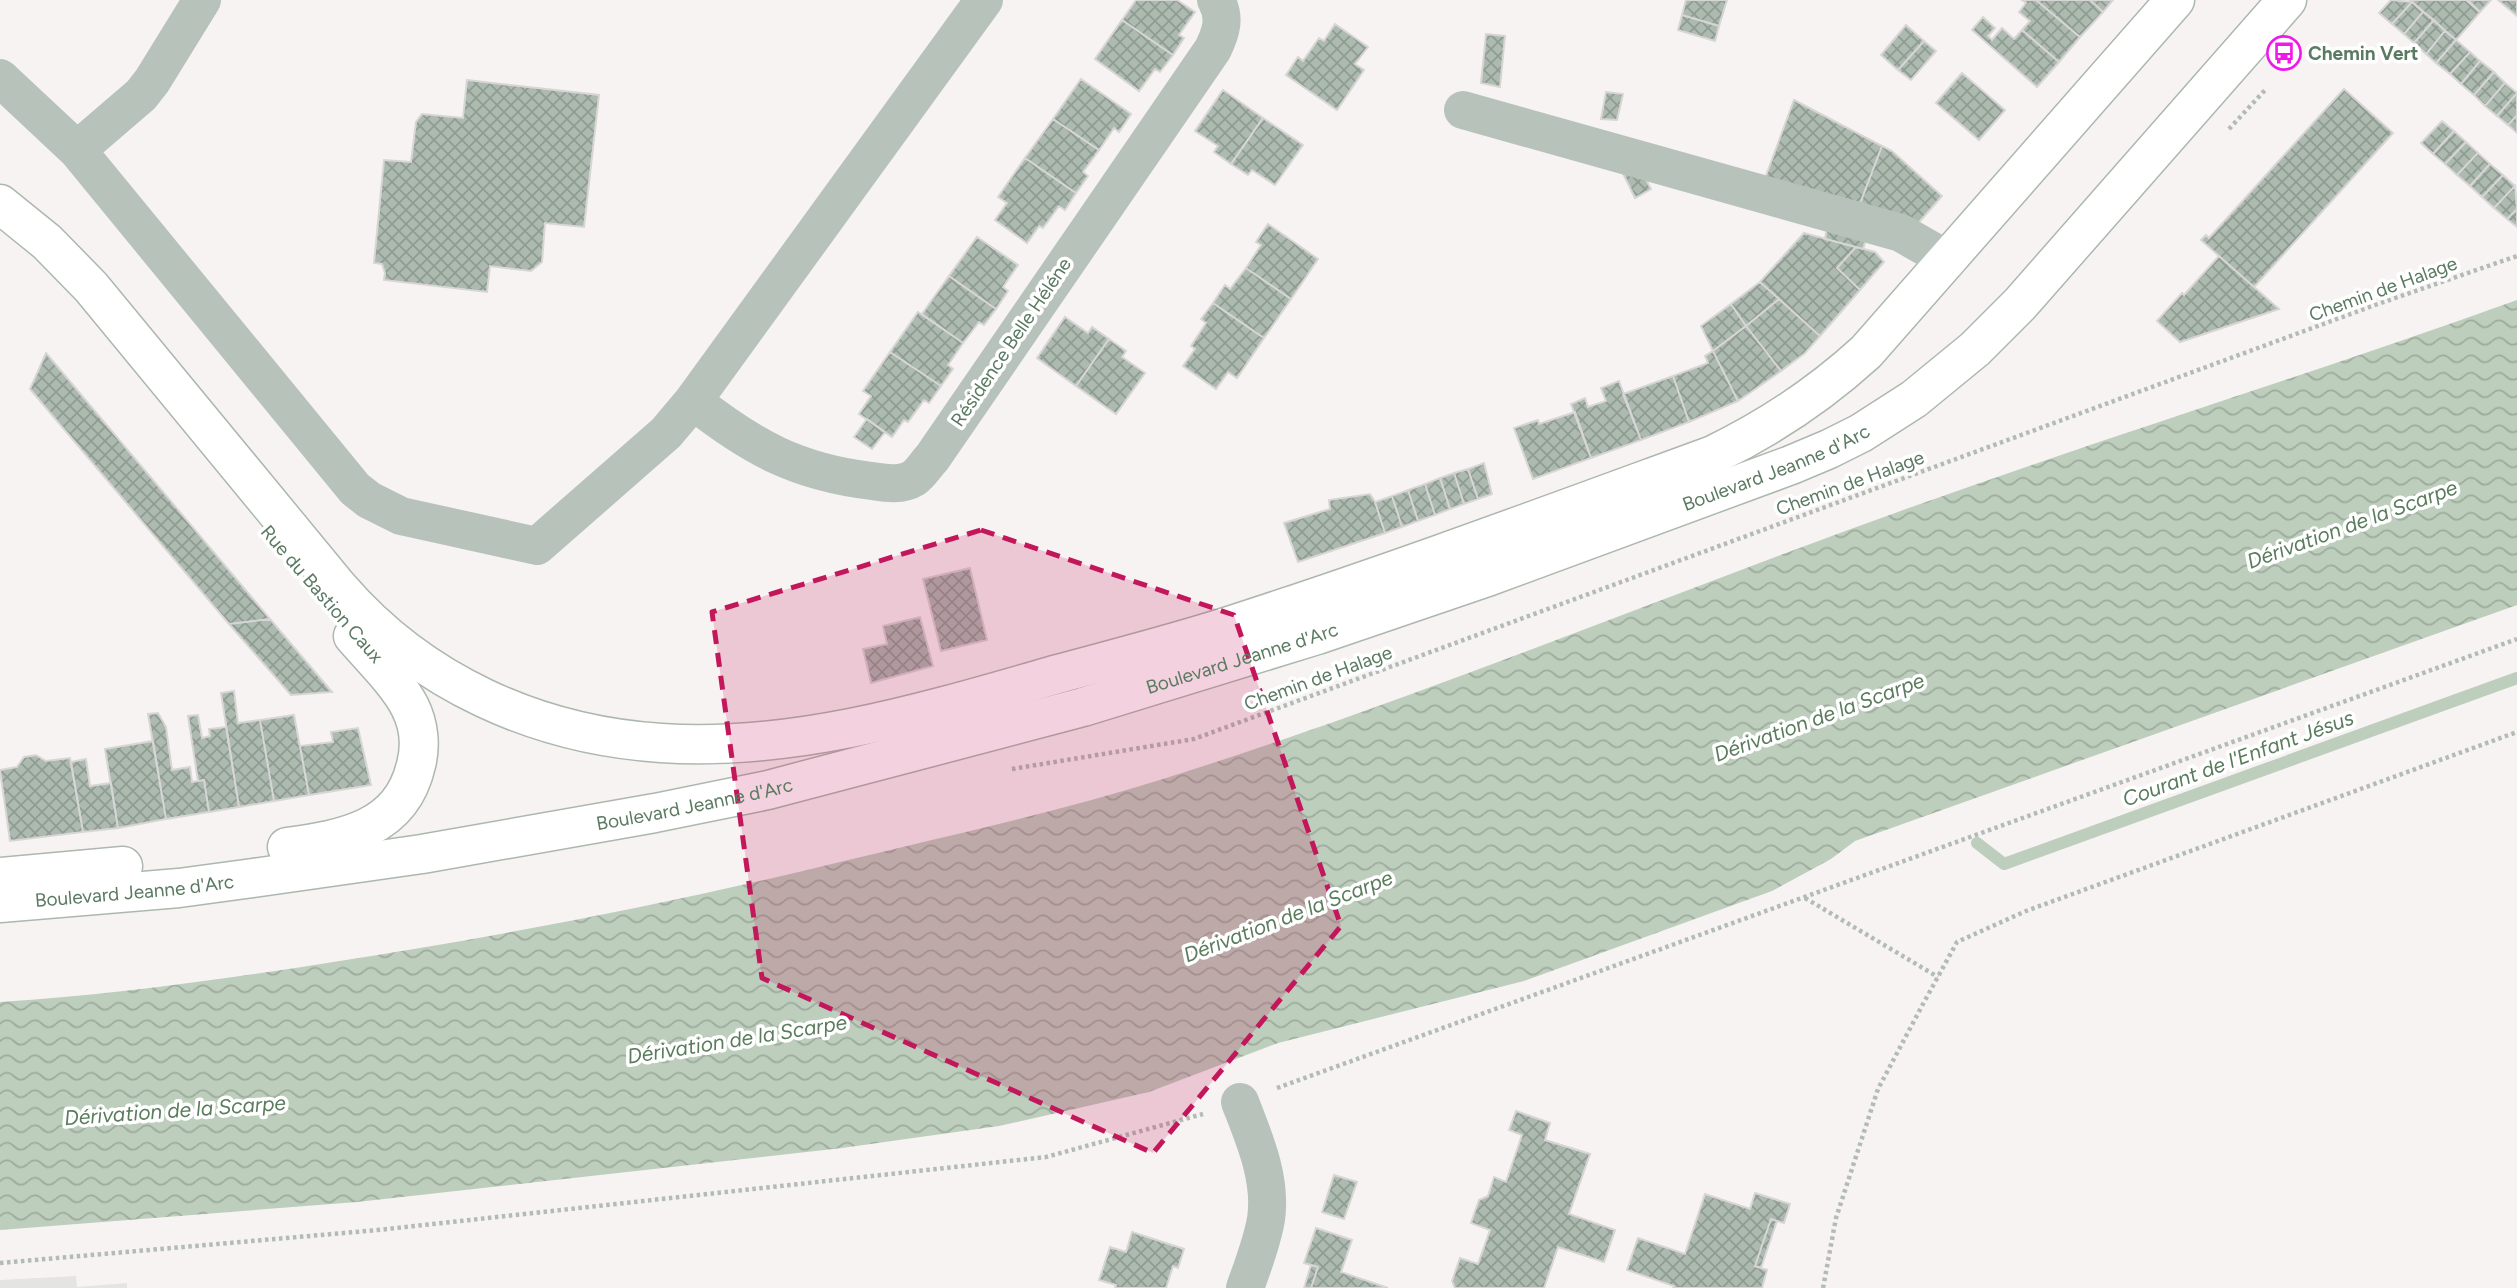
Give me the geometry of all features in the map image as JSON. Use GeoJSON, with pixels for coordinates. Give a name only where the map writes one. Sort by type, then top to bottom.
{"type":"FeatureCollection","features":[{"type":"Feature","properties":{"kind":"main road","name":"Boulevard Jeanne d'Arc"},"geometry":{"type":"LineString","coordinates":[[800,737],[974,698],[1233,624],[1460,548],[1713,455],[1773,423],[1807,401],[1866,352],[2175,0]]}},
{"type":"Feature","properties":{"kind":"main road","name":"Boulevard Jeanne d'Arc"},"geometry":{"type":"LineString","coordinates":[[0,903],[179,888],[422,854],[735,797],[1083,707],[1317,635],[1490,576],[1778,470],[1861,433],[1914,399],[1999,326],[2287,0]]}},
{"type":"Feature","properties":{"kind":"main road","name":"Rue du Bastion Caux"},"geometry":{"type":"LineString","coordinates":[[0,204],[47,242],[105,303],[359,611],[401,650],[462,688],[526,716],[590,734],[660,743],[702,744],[768,742],[800,737]]}},
{"type":"Feature","properties":{"kind":"main road","name":"Rue du Bastion Caux"},"geometry":{"type":"LineString","coordinates":[[0,235],[47,274],[83,310],[353,636],[400,679],[446,707],[531,744],[583,758],[655,768],[761,769],[917,751]]}},
{"type":"Feature","properties":{"kind":"main road","name":"Boulevard Jeanne d'Arc"},"geometry":{"type":"LineString","coordinates":[[0,877],[180,861],[312,844],[361,832],[379,822],[404,796],[413,778],[419,741],[410,707],[353,636]]}},
{"type":"Feature","properties":{"kind":"street"},"geometry":{"type":"LineString","coordinates":[[77,150],[141,95],[202,0]]}},
{"type":"Feature","properties":{"kind":"street"},"geometry":{"type":"LineString","coordinates":[[0,78],[77,150],[342,475],[369,500],[401,516],[537,546],[666,433],[693,401],[984,0]]}},
{"type":"Feature","properties":{"kind":"street","name":"Résidence Belle Héléne"},"geometry":{"type":"LineString","coordinates":[[693,401],[757,447],[818,471],[842,478],[889,483],[914,478],[932,457],[1213,49],[1222,25],[1222,15],[1216,0]]}},
{"type":"Feature","properties":{"kind":"street"},"geometry":{"type":"LineString","coordinates":[[1463,110],[1901,233],[1948,260]]}},
{"type":"Feature","properties":{"kind":"street"},"geometry":{"type":"LineString","coordinates":[[1240,1101],[1255,1141],[1268,1194],[1262,1238],[1245,1288]]}},
{"type":"Feature","properties":{"kind":"path","name":"Chemin de Halage"},"geometry":{"type":"LineString","coordinates":[[1194,739],[2362,310],[2517,256]]}},
{"type":"Feature","properties":{"kind":"path"},"geometry":{"type":"LineString","coordinates":[[0,1263],[378,1230],[1046,1157],[1240,1101],[2517,639]]}},
{"type":"Feature","properties":{"kind":"path"},"geometry":{"type":"LineString","coordinates":[[1823,1288],[1836,1219],[1878,1089],[1957,942],[2025,911],[2517,732]]}},
{"type":"Feature","properties":{"kind":"path"},"geometry":{"type":"LineString","coordinates":[[1804,897],[1938,977]]}},
{"type":"Feature","properties":{"kind":"highlighted area"},"geometry":{"type":"Polygon","coordinates":[[[981,530],[1234,615],[1341,926],[1153,1153],[762,978],[712,612],[981,530]]]}},
{"type":"Feature","properties":{"kind":"shaded area"},"geometry":{"type":"Polygon","coordinates":[[[76,1276],[77,1287],[127,1283],[127,1288],[0,1288],[0,1280],[76,1276]]]}},
{"type":"Feature","properties":{"kind":"water","name":"Dérivation de la Scarpe"},"geometry":{"type":"Polygon","coordinates":[[[2517,300],[2517,605],[1855,841],[1831,859],[1772,891],[1524,981],[1278,1043],[1149,1092],[999,1126],[842,1148],[357,1202],[0,1230],[0,1002],[205,981],[522,930],[780,876],[1084,802],[1163,779],[1351,716],[1906,509],[2517,300]]]}},
{"type":"Feature","properties":{"kind":"building"},"geometry":{"type":"Polygon","coordinates":[[[1136,0],[1177,0],[1195,12],[1179,35],[1184,38],[1173,55],[1122,20],[1136,0]]]}},
{"type":"Feature","properties":{"kind":"building"},"geometry":{"type":"Polygon","coordinates":[[[1686,0],[1727,0],[1719,26],[1682,15],[1686,0]]]}},
{"type":"Feature","properties":{"kind":"building"},"geometry":{"type":"Polygon","coordinates":[[[2022,0],[2036,0],[2080,37],[2059,62],[2022,30],[2030,21],[2019,12],[2026,3],[2022,0]]]}},
{"type":"Feature","properties":{"kind":"building"},"geometry":{"type":"Polygon","coordinates":[[[2036,0],[2090,0],[2103,12],[2080,37],[2036,0]]]}},
{"type":"Feature","properties":{"kind":"building"},"geometry":{"type":"Polygon","coordinates":[[[2090,0],[2113,0],[2103,12],[2090,0]]]}},
{"type":"Feature","properties":{"kind":"building"},"geometry":{"type":"Polygon","coordinates":[[[2391,0],[2412,2],[2392,24],[2379,13],[2391,0]]]}},
{"type":"Feature","properties":{"kind":"building"},"geometry":{"type":"Polygon","coordinates":[[[2410,0],[2466,0],[2480,12],[2456,40],[2410,0]]]}},
{"type":"Feature","properties":{"kind":"building"},"geometry":{"type":"Polygon","coordinates":[[[2468,0],[2491,0],[2480,12],[2468,0]]]}},
{"type":"Feature","properties":{"kind":"building"},"geometry":{"type":"Polygon","coordinates":[[[2498,0],[2517,0],[2517,16],[2498,0]]]}},
{"type":"Feature","properties":{"kind":"building"},"geometry":{"type":"Polygon","coordinates":[[[2412,2],[2423,12],[2404,34],[2392,24],[2412,2]]]}},
{"type":"Feature","properties":{"kind":"building"},"geometry":{"type":"Polygon","coordinates":[[[2423,12],[2434,20],[2414,43],[2404,34],[2423,12]]]}},
{"type":"Feature","properties":{"kind":"building"},"geometry":{"type":"Polygon","coordinates":[[[1682,15],[1719,26],[1715,41],[1678,30],[1682,15]]]}},
{"type":"Feature","properties":{"kind":"building"},"geometry":{"type":"Polygon","coordinates":[[[1983,17],[1995,28],[1988,36],[1992,40],[2002,28],[2014,39],[2022,30],[2059,62],[2037,87],[1972,30],[1983,17]]]}},
{"type":"Feature","properties":{"kind":"building"},"geometry":{"type":"Polygon","coordinates":[[[1122,20],[1173,55],[1160,72],[1155,69],[1139,91],[1095,59],[1122,20]]]}},
{"type":"Feature","properties":{"kind":"building"},"geometry":{"type":"Polygon","coordinates":[[[2434,20],[2445,31],[2426,54],[2414,43],[2434,20]]]}},
{"type":"Feature","properties":{"kind":"building"},"geometry":{"type":"Polygon","coordinates":[[[1335,24],[1368,47],[1355,64],[1364,70],[1337,110],[1286,75],[1298,57],[1303,61],[1319,38],[1324,41],[1335,24]]]}},
{"type":"Feature","properties":{"kind":"building"},"geometry":{"type":"Polygon","coordinates":[[[1906,25],[1924,41],[1898,70],[1881,55],[1906,25]]]}},
{"type":"Feature","properties":{"kind":"building"},"geometry":{"type":"Polygon","coordinates":[[[2445,31],[2456,40],[2436,63],[2426,54],[2445,31]]]}},
{"type":"Feature","properties":{"kind":"building"},"geometry":{"type":"Polygon","coordinates":[[[1486,34],[1505,36],[1500,87],[1481,83],[1486,34]]]}},
{"type":"Feature","properties":{"kind":"building"},"geometry":{"type":"Polygon","coordinates":[[[2456,40],[2470,52],[2450,74],[2436,63],[2456,40]]]}},
{"type":"Feature","properties":{"kind":"building"},"geometry":{"type":"Polygon","coordinates":[[[1924,41],[1936,51],[1911,80],[1898,70],[1924,41]]]}},
{"type":"Feature","properties":{"kind":"building"},"geometry":{"type":"Polygon","coordinates":[[[2470,52],[2480,61],[2461,84],[2450,74],[2470,52]]]}},
{"type":"Feature","properties":{"kind":"building"},"geometry":{"type":"Polygon","coordinates":[[[2480,61],[2494,72],[2474,95],[2461,84],[2480,61]]]}},
{"type":"Feature","properties":{"kind":"building"},"geometry":{"type":"Polygon","coordinates":[[[2494,72],[2505,83],[2485,106],[2474,95],[2494,72]]]}},
{"type":"Feature","properties":{"kind":"building"},"geometry":{"type":"Polygon","coordinates":[[[1962,73],[2005,110],[1979,140],[1936,103],[1962,73]]]}},
{"type":"Feature","properties":{"kind":"building"},"geometry":{"type":"Polygon","coordinates":[[[1081,79],[1131,114],[1119,132],[1114,128],[1099,150],[1053,119],[1081,79]]]}},
{"type":"Feature","properties":{"kind":"building"},"geometry":{"type":"Polygon","coordinates":[[[467,80],[599,95],[584,227],[545,223],[542,262],[531,271],[490,266],[487,292],[384,280],[382,264],[374,263],[384,160],[411,162],[416,122],[422,114],[463,118],[467,80]]]}},
{"type":"Feature","properties":{"kind":"building"},"geometry":{"type":"Polygon","coordinates":[[[2505,83],[2517,93],[2497,116],[2485,106],[2505,83]]]}},
{"type":"Feature","properties":{"kind":"building"},"geometry":{"type":"Polygon","coordinates":[[[2344,89],[2393,133],[2254,287],[2201,240],[2206,235],[2209,238],[2344,89]]]}},
{"type":"Feature","properties":{"kind":"building"},"geometry":{"type":"Polygon","coordinates":[[[1223,90],[1263,118],[1231,164],[1214,152],[1218,146],[1195,131],[1223,90]]]}},
{"type":"Feature","properties":{"kind":"building"},"geometry":{"type":"Polygon","coordinates":[[[1606,92],[1623,94],[1617,120],[1601,119],[1606,92]]]}},
{"type":"Feature","properties":{"kind":"building"},"geometry":{"type":"Polygon","coordinates":[[[2517,93],[2517,115],[2508,125],[2497,116],[2517,93]]]}},
{"type":"Feature","properties":{"kind":"building"},"geometry":{"type":"Polygon","coordinates":[[[1794,100],[1882,146],[1858,209],[1764,181],[1794,100]]]}},
{"type":"Feature","properties":{"kind":"building"},"geometry":{"type":"Polygon","coordinates":[[[2517,115],[2517,133],[2508,125],[2517,115]]]}},
{"type":"Feature","properties":{"kind":"building"},"geometry":{"type":"Polygon","coordinates":[[[1263,118],[1303,145],[1275,185],[1252,170],[1248,175],[1231,164],[1263,118]]]}},
{"type":"Feature","properties":{"kind":"building"},"geometry":{"type":"Polygon","coordinates":[[[1053,119],[1099,150],[1083,172],[1088,176],[1076,193],[1025,158],[1053,119]]]}},
{"type":"Feature","properties":{"kind":"building"},"geometry":{"type":"Polygon","coordinates":[[[2442,121],[2454,131],[2433,154],[2421,143],[2442,121]]]}},
{"type":"Feature","properties":{"kind":"building"},"geometry":{"type":"Polygon","coordinates":[[[2454,131],[2466,142],[2445,164],[2433,154],[2454,131]]]}},
{"type":"Feature","properties":{"kind":"building"},"geometry":{"type":"Polygon","coordinates":[[[2466,142],[2478,153],[2457,175],[2445,164],[2466,142]]]}},
{"type":"Feature","properties":{"kind":"building"},"geometry":{"type":"Polygon","coordinates":[[[1882,146],[1892,151],[1942,196],[1914,228],[1858,209],[1882,146]]]}},
{"type":"Feature","properties":{"kind":"building"},"geometry":{"type":"Polygon","coordinates":[[[2478,153],[2490,164],[2470,186],[2457,175],[2478,153]]]}},
{"type":"Feature","properties":{"kind":"building"},"geometry":{"type":"Polygon","coordinates":[[[1025,158],[1076,193],[1065,210],[1059,206],[1043,228],[1039,226],[1027,243],[995,220],[1007,203],[998,197],[1025,158]]]}},
{"type":"Feature","properties":{"kind":"building"},"geometry":{"type":"Polygon","coordinates":[[[1617,161],[1640,168],[1651,189],[1635,198],[1617,161]]]}},
{"type":"Feature","properties":{"kind":"building"},"geometry":{"type":"Polygon","coordinates":[[[2490,164],[2503,175],[2482,197],[2470,186],[2490,164]]]}},
{"type":"Feature","properties":{"kind":"building"},"geometry":{"type":"Polygon","coordinates":[[[2503,175],[2515,186],[2494,208],[2482,197],[2503,175]]]}},
{"type":"Feature","properties":{"kind":"building"},"geometry":{"type":"Polygon","coordinates":[[[2515,186],[2517,209],[2507,219],[2494,208],[2515,186]]]}},
{"type":"Feature","properties":{"kind":"building"},"geometry":{"type":"Polygon","coordinates":[[[2517,209],[2517,227],[2507,219],[2517,209]]]}},
{"type":"Feature","properties":{"kind":"building"},"geometry":{"type":"Polygon","coordinates":[[[1828,221],[1868,233],[1863,249],[1825,239],[1828,221]]]}},
{"type":"Feature","properties":{"kind":"building"},"geometry":{"type":"Polygon","coordinates":[[[1268,224],[1318,259],[1291,299],[1246,268],[1261,245],[1256,242],[1268,224]]]}},
{"type":"Feature","properties":{"kind":"building"},"geometry":{"type":"Polygon","coordinates":[[[1804,233],[1856,247],[1837,268],[1860,290],[1820,336],[1760,282],[1804,233]]]}},
{"type":"Feature","properties":{"kind":"building"},"geometry":{"type":"Polygon","coordinates":[[[977,237],[1018,265],[1003,287],[1008,291],[996,309],[949,276],[977,237]]]}},
{"type":"Feature","properties":{"kind":"building"},"geometry":{"type":"Polygon","coordinates":[[[1856,247],[1875,252],[1884,262],[1860,290],[1837,268],[1856,247]]]}},
{"type":"Feature","properties":{"kind":"building"},"geometry":{"type":"Polygon","coordinates":[[[2219,256],[2279,309],[2180,342],[2157,321],[2219,256]]]}},
{"type":"Feature","properties":{"kind":"building"},"geometry":{"type":"Polygon","coordinates":[[[1246,268],[1291,299],[1264,338],[1213,303],[1225,285],[1230,289],[1246,268]]]}},
{"type":"Feature","properties":{"kind":"building"},"geometry":{"type":"Polygon","coordinates":[[[949,276],[996,309],[984,325],[979,322],[963,343],[922,314],[949,276]]]}},
{"type":"Feature","properties":{"kind":"building"},"geometry":{"type":"Polygon","coordinates":[[[1760,282],[1779,299],[1746,326],[1731,304],[1760,282]]]}},
{"type":"Feature","properties":{"kind":"building"},"geometry":{"type":"Polygon","coordinates":[[[1779,299],[1820,336],[1805,353],[1781,371],[1746,326],[1779,299]]]}},
{"type":"Feature","properties":{"kind":"building"},"geometry":{"type":"Polygon","coordinates":[[[1213,303],[1264,338],[1237,378],[1228,372],[1216,389],[1183,366],[1195,349],[1191,346],[1206,323],[1201,319],[1213,303]]]}},
{"type":"Feature","properties":{"kind":"building"},"geometry":{"type":"Polygon","coordinates":[[[1731,304],[1746,326],[1713,351],[1701,326],[1731,304]]]}},
{"type":"Feature","properties":{"kind":"building"},"geometry":{"type":"Polygon","coordinates":[[[918,312],[963,343],[948,365],[953,369],[941,386],[890,352],[918,312]]]}},
{"type":"Feature","properties":{"kind":"building"},"geometry":{"type":"Polygon","coordinates":[[[1065,317],[1088,333],[1092,327],[1109,339],[1076,386],[1037,358],[1065,317]]]}},
{"type":"Feature","properties":{"kind":"building"},"geometry":{"type":"Polygon","coordinates":[[[1746,326],[1781,371],[1738,401],[1713,351],[1746,326]]]}},
{"type":"Feature","properties":{"kind":"building"},"geometry":{"type":"Polygon","coordinates":[[[1109,339],[1126,351],[1122,357],[1145,373],[1116,414],[1076,386],[1109,339]]]}},
{"type":"Feature","properties":{"kind":"building"},"geometry":{"type":"Polygon","coordinates":[[[1713,351],[1738,401],[1689,422],[1673,376],[1708,363],[1705,356],[1713,351]]]}},
{"type":"Feature","properties":{"kind":"building"},"geometry":{"type":"Polygon","coordinates":[[[890,352],[941,386],[929,403],[924,400],[908,422],[904,420],[892,437],[859,414],[871,396],[863,391],[890,352]]]}},
{"type":"Feature","properties":{"kind":"building"},"geometry":{"type":"Polygon","coordinates":[[[46,353],[270,619],[229,624],[30,389],[46,353]]]}},
{"type":"Feature","properties":{"kind":"building"},"geometry":{"type":"Polygon","coordinates":[[[1673,376],[1689,422],[1641,440],[1623,394],[1673,376]]]}},
{"type":"Feature","properties":{"kind":"building"},"geometry":{"type":"Polygon","coordinates":[[[1619,381],[1641,440],[1591,458],[1571,404],[1585,398],[1588,407],[1606,401],[1601,388],[1619,381]]]}},
{"type":"Feature","properties":{"kind":"building"},"geometry":{"type":"Polygon","coordinates":[[[1575,412],[1591,458],[1533,479],[1514,428],[1538,420],[1539,424],[1575,412]]]}},
{"type":"Feature","properties":{"kind":"building"},"geometry":{"type":"Polygon","coordinates":[[[867,419],[885,432],[872,449],[854,437],[867,419]]]}},
{"type":"Feature","properties":{"kind":"building"},"geometry":{"type":"Polygon","coordinates":[[[1484,463],[1492,494],[1478,499],[1468,469],[1484,463]]]}},
{"type":"Feature","properties":{"kind":"building"},"geometry":{"type":"Polygon","coordinates":[[[1468,469],[1478,499],[1464,504],[1454,473],[1468,469]]]}},
{"type":"Feature","properties":{"kind":"building"},"geometry":{"type":"Polygon","coordinates":[[[1454,473],[1464,504],[1450,509],[1440,478],[1454,473]]]}},
{"type":"Feature","properties":{"kind":"building"},"geometry":{"type":"Polygon","coordinates":[[[1440,478],[1450,509],[1435,515],[1425,484],[1440,478]]]}},
{"type":"Feature","properties":{"kind":"building"},"geometry":{"type":"Polygon","coordinates":[[[1425,484],[1435,515],[1418,521],[1408,490],[1425,484]]]}},
{"type":"Feature","properties":{"kind":"building"},"geometry":{"type":"Polygon","coordinates":[[[1408,490],[1418,521],[1402,527],[1392,496],[1408,490]]]}},
{"type":"Feature","properties":{"kind":"building"},"geometry":{"type":"Polygon","coordinates":[[[1370,494],[1385,533],[1298,562],[1284,523],[1330,509],[1329,500],[1370,494]]]}},
{"type":"Feature","properties":{"kind":"building"},"geometry":{"type":"Polygon","coordinates":[[[1392,496],[1402,527],[1385,533],[1375,502],[1392,496]]]}},
{"type":"Feature","properties":{"kind":"building"},"geometry":{"type":"Polygon","coordinates":[[[970,568],[987,640],[941,651],[923,579],[970,568]]]}},
{"type":"Feature","properties":{"kind":"building"},"geometry":{"type":"Polygon","coordinates":[[[920,617],[933,666],[871,683],[863,649],[887,644],[883,626],[920,617]]]}},
{"type":"Feature","properties":{"kind":"building"},"geometry":{"type":"Polygon","coordinates":[[[270,619],[332,692],[291,695],[229,624],[270,619]]]}},
{"type":"Feature","properties":{"kind":"building"},"geometry":{"type":"Polygon","coordinates":[[[234,691],[238,723],[260,720],[274,801],[239,807],[221,693],[234,691]]]}},
{"type":"Feature","properties":{"kind":"building"},"geometry":{"type":"Polygon","coordinates":[[[158,713],[166,727],[172,770],[190,767],[192,782],[204,780],[209,812],[166,819],[148,714],[158,713]]]}},
{"type":"Feature","properties":{"kind":"building"},"geometry":{"type":"Polygon","coordinates":[[[198,715],[202,738],[210,736],[209,729],[226,727],[239,807],[209,812],[204,780],[198,781],[188,716],[198,715]]]}},
{"type":"Feature","properties":{"kind":"building"},"geometry":{"type":"Polygon","coordinates":[[[294,715],[309,795],[274,801],[260,720],[294,715]]]}},
{"type":"Feature","properties":{"kind":"building"},"geometry":{"type":"Polygon","coordinates":[[[358,728],[371,785],[309,795],[300,746],[333,742],[331,732],[358,728]]]}},
{"type":"Feature","properties":{"kind":"building"},"geometry":{"type":"Polygon","coordinates":[[[153,741],[166,819],[118,828],[105,749],[153,741]]]}},
{"type":"Feature","properties":{"kind":"building"},"geometry":{"type":"Polygon","coordinates":[[[36,755],[46,761],[70,758],[83,832],[10,841],[0,770],[17,767],[24,757],[36,755]]]}},
{"type":"Feature","properties":{"kind":"building"},"geometry":{"type":"Polygon","coordinates":[[[86,759],[90,786],[111,783],[118,828],[83,832],[71,762],[86,759]]]}},
{"type":"Feature","properties":{"kind":"building"},"geometry":{"type":"Polygon","coordinates":[[[1516,1111],[1550,1123],[1545,1140],[1590,1154],[1569,1214],[1615,1230],[1604,1262],[1558,1247],[1544,1288],[1455,1288],[1452,1281],[1460,1258],[1478,1264],[1490,1230],[1471,1223],[1479,1200],[1488,1196],[1494,1177],[1506,1182],[1522,1135],[1509,1130],[1516,1111]]]}},
{"type":"Feature","properties":{"kind":"building"},"geometry":{"type":"Polygon","coordinates":[[[1334,1175],[1357,1182],[1344,1219],[1322,1212],[1334,1175]]]}},
{"type":"Feature","properties":{"kind":"building"},"geometry":{"type":"Polygon","coordinates":[[[1755,1193],[1790,1204],[1784,1223],[1771,1219],[1755,1266],[1767,1270],[1762,1288],[1673,1288],[1674,1286],[1627,1270],[1638,1238],[1685,1254],[1705,1194],[1750,1209],[1755,1193]]]}},
{"type":"Feature","properties":{"kind":"building"},"geometry":{"type":"Polygon","coordinates":[[[1771,1219],[1777,1221],[1761,1268],[1755,1266],[1771,1219]]]}},
{"type":"Feature","properties":{"kind":"building"},"geometry":{"type":"Polygon","coordinates":[[[1316,1228],[1352,1240],[1341,1272],[1388,1288],[1311,1288],[1318,1267],[1304,1263],[1316,1228]]]}},
{"type":"Feature","properties":{"kind":"building"},"geometry":{"type":"Polygon","coordinates":[[[1132,1232],[1184,1249],[1178,1268],[1173,1266],[1166,1288],[1115,1288],[1116,1285],[1099,1280],[1110,1247],[1126,1252],[1132,1232]]]}},
{"type":"Feature","properties":{"kind":"building"},"geometry":{"type":"Polygon","coordinates":[[[1311,1265],[1318,1267],[1311,1288],[1304,1288],[1311,1265]]]}},
{"type":"Feature","properties":{"kind":"waterway","name":"Courant de l'Enfant Jésus"},"geometry":{"type":"LineString","coordinates":[[1977,843],[2004,864],[2517,678]]}},
{"type":"Feature","properties":{"kind":"place","name":"Chemin Vert"},"geometry":{"type":"Point","coordinates":[2284,53]}}]}
